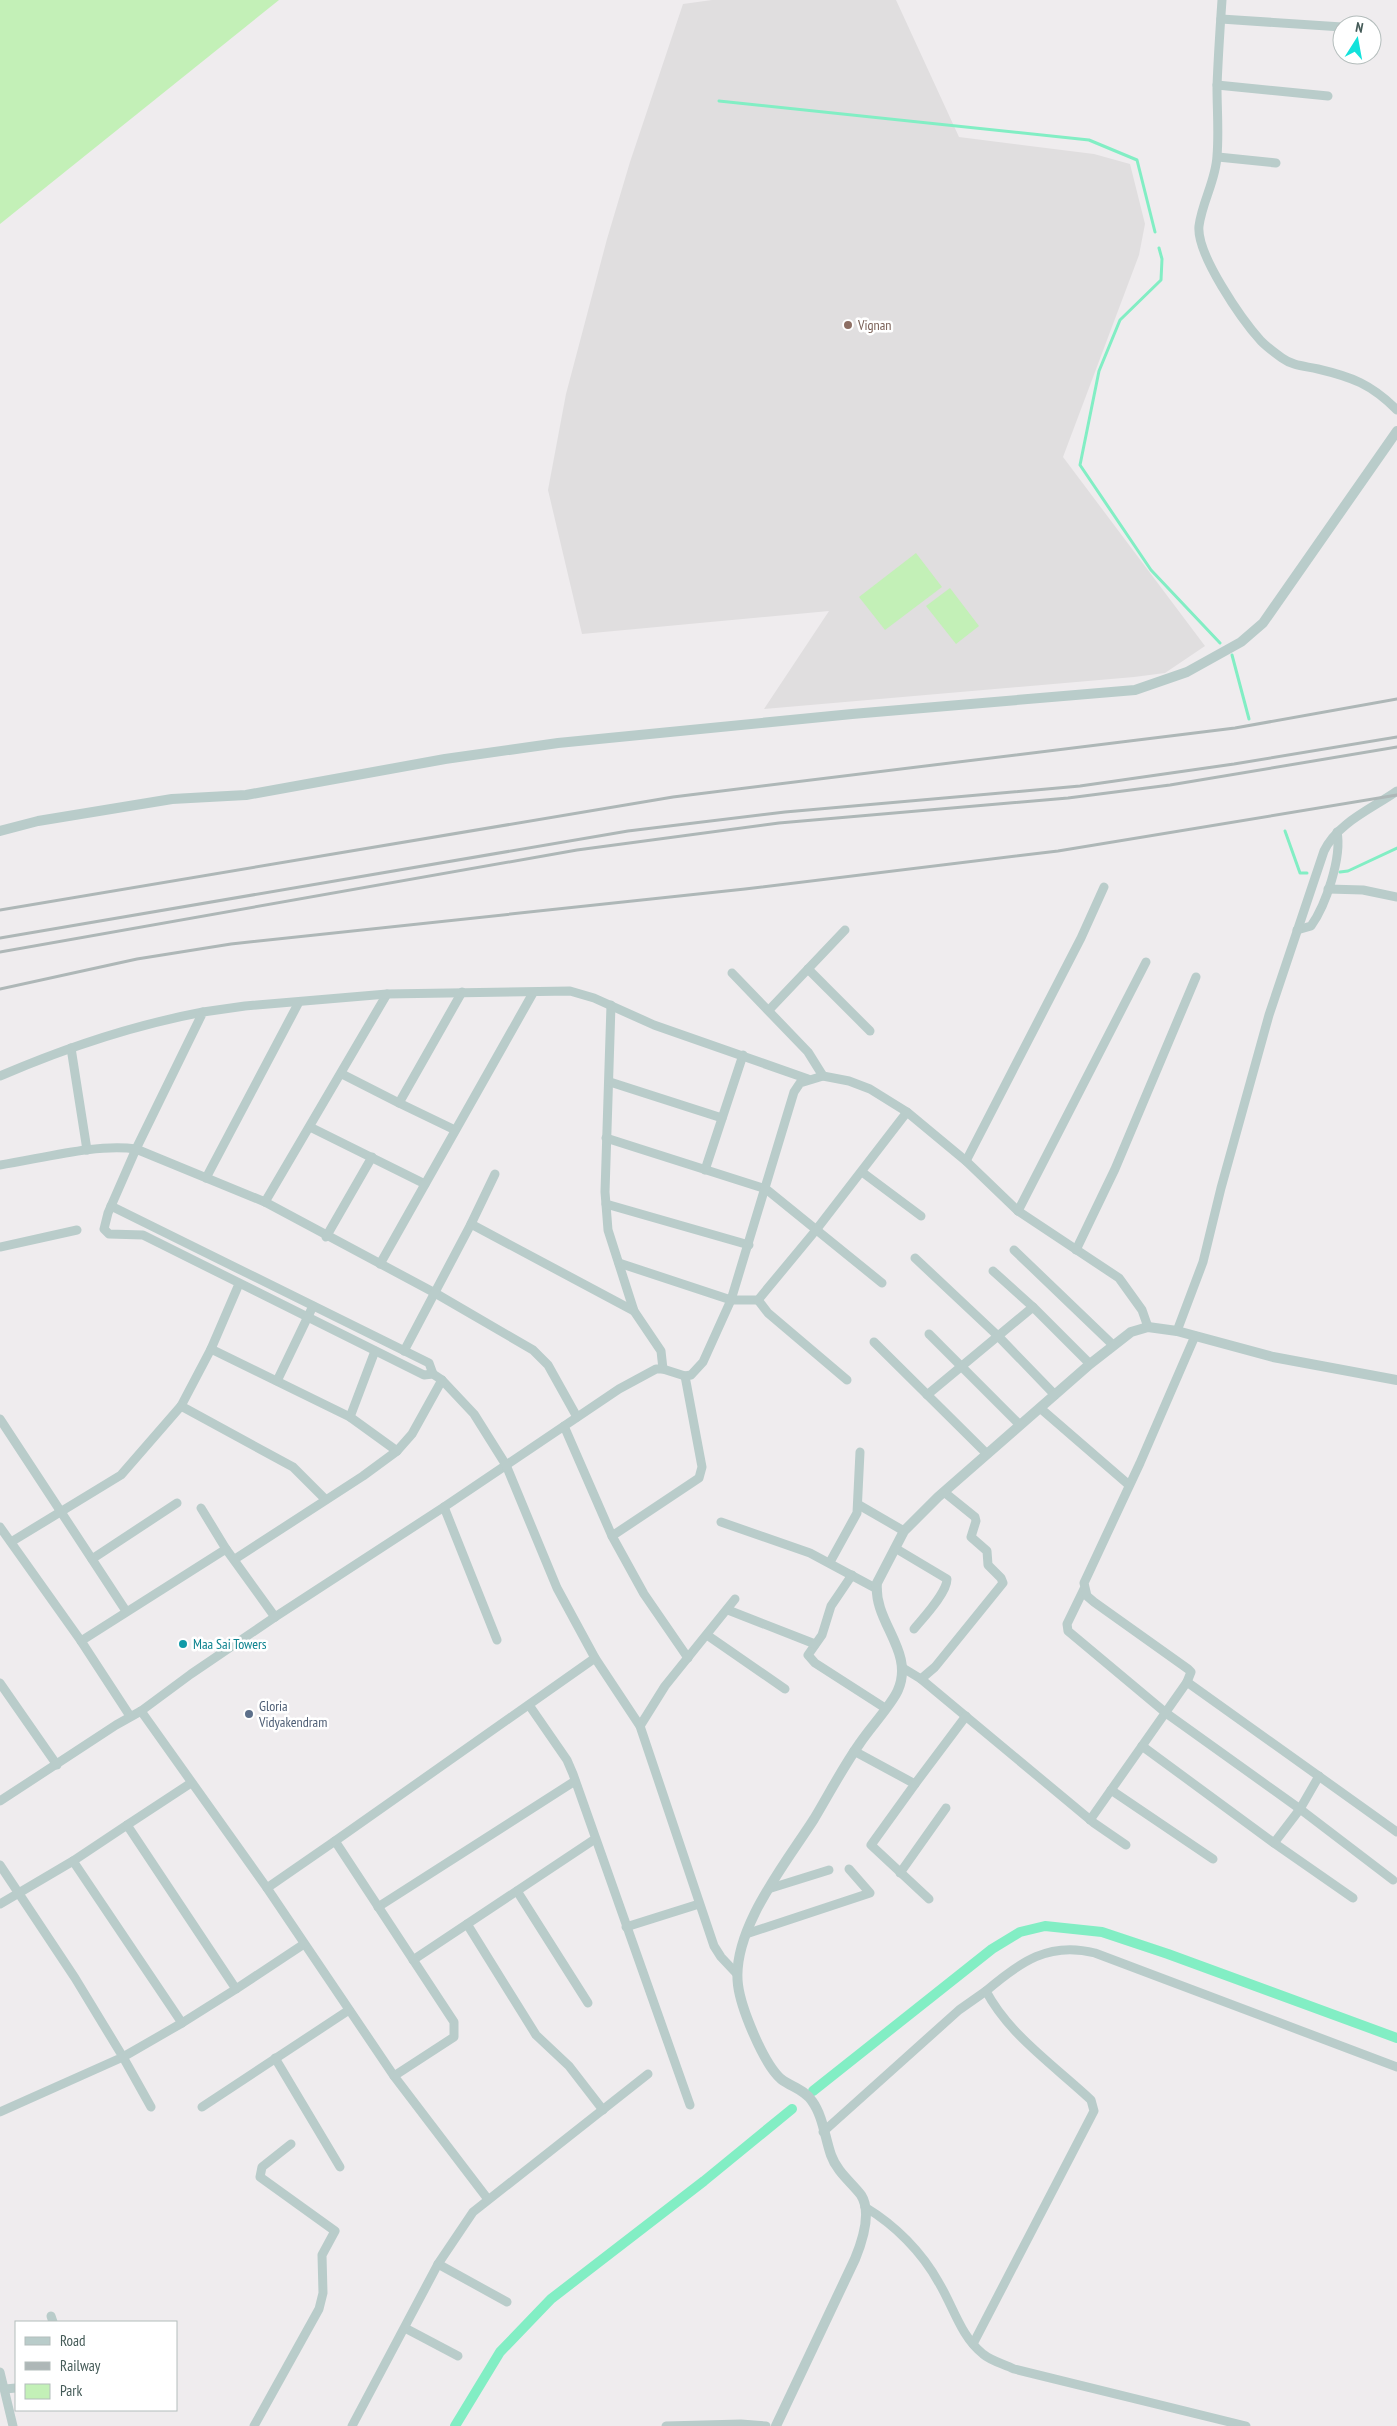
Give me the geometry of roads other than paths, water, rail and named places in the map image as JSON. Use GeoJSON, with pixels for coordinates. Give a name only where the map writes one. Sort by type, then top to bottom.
{"type":"FeatureCollection","features":[{"type":"Feature","properties":{"kind":"street"},"geometry":{"type":"LineString","coordinates":[[1222,0],[1217,85],[1218,157],[1212,188],[1199,224],[1199,236],[1205,253],[1237,311],[1263,343],[1285,360],[1300,367],[1349,377],[1362,382],[1395,404]]}},
{"type":"Feature","properties":{"kind":"street"},"geometry":{"type":"LineString","coordinates":[[1221,19],[1332,26]]}},
{"type":"Feature","properties":{"kind":"street"},"geometry":{"type":"LineString","coordinates":[[1217,85],[1328,96]]}},
{"type":"Feature","properties":{"kind":"street"},"geometry":{"type":"LineString","coordinates":[[1218,157],[1276,163]]}},
{"type":"Feature","properties":{"kind":"street"},"geometry":{"type":"LineString","coordinates":[[0,831],[38,821],[172,799],[246,795],[445,759],[558,743],[852,714],[1077,696],[1135,690],[1154,685],[1187,672],[1241,642],[1263,623],[1397,431]]}},
{"type":"Feature","properties":{"kind":"street"},"geometry":{"type":"LineString","coordinates":[[1177,1332],[1203,1262],[1221,1188],[1269,1015],[1324,851],[1329,840],[1338,832],[1397,791]]}},
{"type":"Feature","properties":{"kind":"street"},"geometry":{"type":"LineString","coordinates":[[1297,930],[1311,926],[1328,889],[1339,848],[1338,832]]}},
{"type":"Feature","properties":{"kind":"street"},"geometry":{"type":"LineString","coordinates":[[966,1161],[1081,938],[1104,887]]}},
{"type":"Feature","properties":{"kind":"street"},"geometry":{"type":"LineString","coordinates":[[1328,889],[1363,890],[1397,897]]}},
{"type":"Feature","properties":{"kind":"street"},"geometry":{"type":"LineString","coordinates":[[769,1010],[844,930]]}},
{"type":"Feature","properties":{"kind":"street"},"geometry":{"type":"LineString","coordinates":[[1018,1211],[1146,962]]}},
{"type":"Feature","properties":{"kind":"street"},"geometry":{"type":"LineString","coordinates":[[808,969],[870,1031]]}},
{"type":"Feature","properties":{"kind":"street"},"geometry":{"type":"LineString","coordinates":[[732,973],[808,1052],[823,1076]]}},
{"type":"Feature","properties":{"kind":"street"},"geometry":{"type":"LineString","coordinates":[[1076,1250],[1115,1169],[1196,978]]}},
{"type":"Feature","properties":{"kind":"street"},"geometry":{"type":"LineString","coordinates":[[0,1076],[71,1048],[203,1012],[387,994],[570,991],[611,1005],[654,1025],[808,1079]]}},
{"type":"Feature","properties":{"kind":"street"},"geometry":{"type":"LineString","coordinates":[[400,1103],[462,992]]}},
{"type":"Feature","properties":{"kind":"street"},"geometry":{"type":"LineString","coordinates":[[380,1264],[534,993]]}},
{"type":"Feature","properties":{"kind":"street"},"geometry":{"type":"LineString","coordinates":[[265,1202],[342,1074],[387,994]]}},
{"type":"Feature","properties":{"kind":"street"},"geometry":{"type":"LineString","coordinates":[[206,1178],[299,1002]]}},
{"type":"Feature","properties":{"kind":"street"},"geometry":{"type":"LineString","coordinates":[[611,1005],[610,1082],[606,1138],[608,1230],[634,1310],[661,1351],[663,1369]]}},
{"type":"Feature","properties":{"kind":"street"},"geometry":{"type":"LineString","coordinates":[[203,1012],[136,1149],[111,1206],[104,1229],[109,1234],[143,1235],[424,1375],[433,1374]]}},
{"type":"Feature","properties":{"kind":"street"},"geometry":{"type":"LineString","coordinates":[[71,1048],[88,1150]]}},
{"type":"Feature","properties":{"kind":"street"},"geometry":{"type":"LineString","coordinates":[[705,1170],[743,1055]]}},
{"type":"Feature","properties":{"kind":"street"},"geometry":{"type":"LineString","coordinates":[[342,1074],[455,1130]]}},
{"type":"Feature","properties":{"kind":"street"},"geometry":{"type":"LineString","coordinates":[[0,1801],[130,1716],[141,1711],[191,1674],[275,1617],[444,1508],[577,1417],[649,1371],[663,1369],[685,1376],[691,1375],[703,1362],[732,1300],[794,1092],[800,1083],[808,1079],[823,1076],[849,1081],[870,1089],[907,1112],[966,1161],[1018,1211],[1119,1278],[1142,1310],[1148,1327]]}},
{"type":"Feature","properties":{"kind":"street"},"geometry":{"type":"LineString","coordinates":[[610,1082],[722,1118]]}},
{"type":"Feature","properties":{"kind":"street"},"geometry":{"type":"LineString","coordinates":[[758,1300],[862,1172],[907,1112]]}},
{"type":"Feature","properties":{"kind":"street"},"geometry":{"type":"LineString","coordinates":[[310,1127],[425,1184]]}},
{"type":"Feature","properties":{"kind":"street"},"geometry":{"type":"LineString","coordinates":[[606,1138],[766,1189],[882,1283]]}},
{"type":"Feature","properties":{"kind":"street"},"geometry":{"type":"LineString","coordinates":[[0,1165],[88,1150],[125,1147],[136,1149],[265,1202],[326,1237],[435,1293],[542,1358],[548,1365],[577,1417]]}},
{"type":"Feature","properties":{"kind":"street"},"geometry":{"type":"LineString","coordinates":[[326,1237],[372,1157]]}},
{"type":"Feature","properties":{"kind":"street"},"geometry":{"type":"LineString","coordinates":[[862,1172],[921,1216]]}},
{"type":"Feature","properties":{"kind":"street"},"geometry":{"type":"LineString","coordinates":[[404,1351],[471,1224],[495,1174]]}},
{"type":"Feature","properties":{"kind":"street"},"geometry":{"type":"LineString","coordinates":[[606,1204],[748,1245]]}},
{"type":"Feature","properties":{"kind":"street"},"geometry":{"type":"LineString","coordinates":[[111,1206],[429,1363],[433,1374],[442,1380],[474,1414],[506,1465],[557,1588],[595,1658],[640,1726],[714,1946],[721,1957],[737,1974]]}},
{"type":"Feature","properties":{"kind":"street"},"geometry":{"type":"LineString","coordinates":[[471,1224],[634,1310]]}},
{"type":"Feature","properties":{"kind":"street"},"geometry":{"type":"LineString","coordinates":[[0,1247],[77,1230]]}},
{"type":"Feature","properties":{"kind":"street"},"geometry":{"type":"LineString","coordinates":[[1014,1250],[1113,1345]]}},
{"type":"Feature","properties":{"kind":"street"},"geometry":{"type":"LineString","coordinates":[[915,1258],[998,1336],[1055,1395]]}},
{"type":"Feature","properties":{"kind":"street"},"geometry":{"type":"LineString","coordinates":[[618,1263],[732,1300],[758,1300]]}},
{"type":"Feature","properties":{"kind":"street"},"geometry":{"type":"LineString","coordinates":[[993,1271],[1090,1364]]}},
{"type":"Feature","properties":{"kind":"street"},"geometry":{"type":"LineString","coordinates":[[11,1542],[121,1475],[181,1406],[211,1348],[239,1284]]}},
{"type":"Feature","properties":{"kind":"street"},"geometry":{"type":"LineString","coordinates":[[758,1300],[768,1313],[847,1380]]}},
{"type":"Feature","properties":{"kind":"street"},"geometry":{"type":"LineString","coordinates":[[277,1381],[313,1306]]}},
{"type":"Feature","properties":{"kind":"street"},"geometry":{"type":"LineString","coordinates":[[927,1395],[1033,1308]]}},
{"type":"Feature","properties":{"kind":"street"},"geometry":{"type":"LineString","coordinates":[[776,2426],[855,2259],[862,2236],[865,2207],[862,2197],[832,2158],[812,2100],[804,2092],[781,2079],[772,2069],[743,2006],[737,1974],[746,1934],[768,1889],[854,1751],[898,1691],[903,1668],[901,1655],[884,1618],[877,1589],[878,1583],[904,1531],[944,1492],[1020,1425],[1090,1364],[1131,1332],[1148,1327],[1177,1332],[1273,1357],[1397,1380]]}},
{"type":"Feature","properties":{"kind":"street"},"geometry":{"type":"LineString","coordinates":[[929,1334],[1020,1425]]}},
{"type":"Feature","properties":{"kind":"street"},"geometry":{"type":"LineString","coordinates":[[1195,1336],[1129,1485],[1085,1577],[1084,1589],[1067,1624],[1068,1632],[1166,1713],[1300,1809],[1394,1880]]}},
{"type":"Feature","properties":{"kind":"street"},"geometry":{"type":"LineString","coordinates":[[874,1342],[987,1454]]}},
{"type":"Feature","properties":{"kind":"street"},"geometry":{"type":"LineString","coordinates":[[211,1348],[350,1417],[396,1451]]}},
{"type":"Feature","properties":{"kind":"street"},"geometry":{"type":"LineString","coordinates":[[350,1417],[375,1351]]}},
{"type":"Feature","properties":{"kind":"street"},"geometry":{"type":"LineString","coordinates":[[612,1536],[699,1478],[702,1467],[685,1376]]}},
{"type":"Feature","properties":{"kind":"street"},"geometry":{"type":"LineString","coordinates":[[235,1559],[363,1476],[396,1451],[412,1434],[442,1380]]}},
{"type":"Feature","properties":{"kind":"street"},"geometry":{"type":"LineString","coordinates":[[181,1406],[293,1467],[325,1499]]}},
{"type":"Feature","properties":{"kind":"street"},"geometry":{"type":"LineString","coordinates":[[1040,1408],[1129,1485]]}},
{"type":"Feature","properties":{"kind":"street"},"geometry":{"type":"LineString","coordinates":[[0,1419],[126,1611]]}},
{"type":"Feature","properties":{"kind":"street"},"geometry":{"type":"LineString","coordinates":[[564,1426],[612,1536],[644,1594],[688,1658]]}},
{"type":"Feature","properties":{"kind":"street"},"geometry":{"type":"LineString","coordinates":[[830,1562],[853,1522],[859,1505],[860,1452]]}},
{"type":"Feature","properties":{"kind":"street"},"geometry":{"type":"LineString","coordinates":[[921,1679],[935,1667],[1003,1583],[1001,1578],[988,1566],[987,1551],[971,1537],[976,1521],[975,1516],[944,1492]]}},
{"type":"Feature","properties":{"kind":"street"},"geometry":{"type":"LineString","coordinates":[[92,1559],[177,1503]]}},
{"type":"Feature","properties":{"kind":"street"},"geometry":{"type":"LineString","coordinates":[[859,1505],[904,1531]]}},
{"type":"Feature","properties":{"kind":"street"},"geometry":{"type":"LineString","coordinates":[[201,1508],[226,1549],[275,1617]]}},
{"type":"Feature","properties":{"kind":"street"},"geometry":{"type":"LineString","coordinates":[[444,1508],[497,1640]]}},
{"type":"Feature","properties":{"kind":"street"},"geometry":{"type":"LineString","coordinates":[[721,1522],[777,1540],[830,1562],[877,1589]]}},
{"type":"Feature","properties":{"kind":"street"},"geometry":{"type":"LineString","coordinates":[[0,1527],[81,1641],[130,1716]]}},
{"type":"Feature","properties":{"kind":"street"},"geometry":{"type":"LineString","coordinates":[[895,1548],[947,1579],[947,1583],[932,1607],[914,1629]]}},
{"type":"Feature","properties":{"kind":"street"},"geometry":{"type":"LineString","coordinates":[[81,1641],[226,1549]]}},
{"type":"Feature","properties":{"kind":"street"},"geometry":{"type":"LineString","coordinates":[[852,1575],[830,1606],[822,1635],[808,1655],[815,1663],[885,1708]]}},
{"type":"Feature","properties":{"kind":"street"},"geometry":{"type":"LineString","coordinates":[[1084,1589],[1094,1602],[1191,1672],[1187,1682],[1166,1713],[1090,1820]]}},
{"type":"Feature","properties":{"kind":"street"},"geometry":{"type":"LineString","coordinates":[[640,1726],[666,1686],[735,1599]]}},
{"type":"Feature","properties":{"kind":"street"},"geometry":{"type":"LineString","coordinates":[[728,1610],[815,1644]]}},
{"type":"Feature","properties":{"kind":"street"},"geometry":{"type":"LineString","coordinates":[[706,1634],[785,1688]]}},
{"type":"Feature","properties":{"kind":"street"},"geometry":{"type":"LineString","coordinates":[[267,1888],[595,1658]]}},
{"type":"Feature","properties":{"kind":"street"},"geometry":{"type":"LineString","coordinates":[[903,1668],[921,1679],[1090,1820],[1126,1845]]}},
{"type":"Feature","properties":{"kind":"street"},"geometry":{"type":"LineString","coordinates":[[1187,1682],[1397,1832]]}},
{"type":"Feature","properties":{"kind":"street"},"geometry":{"type":"LineString","coordinates":[[0,1683],[4,1696],[56,1766]]}},
{"type":"Feature","properties":{"kind":"street"},"geometry":{"type":"LineString","coordinates":[[529,1705],[567,1760],[690,2105]]}},
{"type":"Feature","properties":{"kind":"street"},"geometry":{"type":"LineString","coordinates":[[141,1711],[267,1888],[394,2076],[487,2198]]}},
{"type":"Feature","properties":{"kind":"street"},"geometry":{"type":"LineString","coordinates":[[929,1899],[871,1845],[966,1716]]}},
{"type":"Feature","properties":{"kind":"street"},"geometry":{"type":"LineString","coordinates":[[1142,1746],[1274,1843],[1353,1898]]}},
{"type":"Feature","properties":{"kind":"street"},"geometry":{"type":"LineString","coordinates":[[854,1751],[915,1784]]}},
{"type":"Feature","properties":{"kind":"street"},"geometry":{"type":"LineString","coordinates":[[1274,1843],[1300,1809],[1319,1776]]}},
{"type":"Feature","properties":{"kind":"street"},"geometry":{"type":"LineString","coordinates":[[378,1907],[575,1781]]}},
{"type":"Feature","properties":{"kind":"street"},"geometry":{"type":"LineString","coordinates":[[0,1904],[73,1861],[191,1783]]}},
{"type":"Feature","properties":{"kind":"street"},"geometry":{"type":"LineString","coordinates":[[1111,1790],[1212,1859]]}},
{"type":"Feature","properties":{"kind":"street"},"geometry":{"type":"LineString","coordinates":[[900,1873],[946,1808]]}},
{"type":"Feature","properties":{"kind":"street"},"geometry":{"type":"LineString","coordinates":[[127,1825],[236,1989]]}},
{"type":"Feature","properties":{"kind":"street"},"geometry":{"type":"LineString","coordinates":[[413,1960],[595,1840]]}},
{"type":"Feature","properties":{"kind":"street"},"geometry":{"type":"LineString","coordinates":[[335,1841],[454,2022],[456,2032],[454,2036],[394,2076]]}},
{"type":"Feature","properties":{"kind":"street"},"geometry":{"type":"LineString","coordinates":[[73,1861],[182,2023]]}},
{"type":"Feature","properties":{"kind":"street"},"geometry":{"type":"LineString","coordinates":[[0,1865],[123,2056],[151,2107]]}},
{"type":"Feature","properties":{"kind":"street"},"geometry":{"type":"LineString","coordinates":[[746,1934],[870,1893],[850,1869]]}},
{"type":"Feature","properties":{"kind":"street"},"geometry":{"type":"LineString","coordinates":[[768,1889],[829,1870]]}},
{"type":"Feature","properties":{"kind":"street"},"geometry":{"type":"LineString","coordinates":[[517,1891],[588,2003]]}},
{"type":"Feature","properties":{"kind":"street"},"geometry":{"type":"LineString","coordinates":[[626,1927],[699,1904]]}},
{"type":"Feature","properties":{"kind":"street"},"geometry":{"type":"LineString","coordinates":[[467,1924],[536,2035],[569,2066],[603,2110]]}},
{"type":"Feature","properties":{"kind":"street"},"geometry":{"type":"LineString","coordinates":[[0,2112],[123,2056],[182,2023],[304,1944]]}},
{"type":"Feature","properties":{"kind":"street"},"geometry":{"type":"LineString","coordinates":[[824,2132],[959,2010],[1016,1967],[1038,1955],[1062,1948],[1077,1948],[1095,1953],[1397,2068]]}},
{"type":"Feature","properties":{"kind":"street"},"geometry":{"type":"LineString","coordinates":[[973,2344],[1049,2202],[1094,2111],[1091,2100],[1016,2031],[986,1991]]}},
{"type":"Feature","properties":{"kind":"street"},"geometry":{"type":"LineString","coordinates":[[202,2107],[349,2010]]}},
{"type":"Feature","properties":{"kind":"street"},"geometry":{"type":"LineString","coordinates":[[275,2058],[340,2167]]}},
{"type":"Feature","properties":{"kind":"street"},"geometry":{"type":"LineString","coordinates":[[352,2426],[438,2264],[465,2222],[487,2198],[520,2176],[648,2074]]}},
{"type":"Feature","properties":{"kind":"street"},"geometry":{"type":"LineString","coordinates":[[254,2426],[319,2309],[322,2293],[322,2255],[335,2231],[260,2177],[262,2167],[291,2144]]}},
{"type":"Feature","properties":{"kind":"street"},"geometry":{"type":"LineString","coordinates":[[865,2207],[886,2220],[922,2257],[939,2282],[973,2344],[983,2355],[1014,2369],[1246,2426]]}},
{"type":"Feature","properties":{"kind":"street"},"geometry":{"type":"LineString","coordinates":[[438,2264],[507,2302]]}},
{"type":"Feature","properties":{"kind":"street"},"geometry":{"type":"LineString","coordinates":[[405,2328],[458,2356]]}},
{"type":"Feature","properties":{"kind":"street"},"geometry":{"type":"LineString","coordinates":[[0,2372],[14,2426]]}},
{"type":"Feature","properties":{"kind":"street"},"geometry":{"type":"LineString","coordinates":[[4,2389],[15,2388]]}},
{"type":"Feature","properties":{"kind":"street"},"geometry":{"type":"LineString","coordinates":[[666,2426],[741,2424],[766,2426]]}},
{"type":"Feature","properties":{"kind":"waterway"},"geometry":{"type":"LineString","coordinates":[[719,101],[1089,140],[1137,160],[1155,232]]}},
{"type":"Feature","properties":{"kind":"waterway"},"geometry":{"type":"LineString","coordinates":[[1159,248],[1162,259],[1161,280],[1120,320],[1099,371],[1080,465],[1151,570],[1220,643]]}},
{"type":"Feature","properties":{"kind":"waterway"},"geometry":{"type":"LineString","coordinates":[[1232,655],[1249,719]]}},
{"type":"Feature","properties":{"kind":"waterway"},"geometry":{"type":"LineString","coordinates":[[1285,831],[1300,873],[1307,873]]}},
{"type":"Feature","properties":{"kind":"waterway"},"geometry":{"type":"LineString","coordinates":[[1340,872],[1348,871],[1397,848]]}},
{"type":"Feature","properties":{"kind":"waterway"},"geometry":{"type":"LineString","coordinates":[[813,2091],[992,1949],[1020,1932],[1045,1926],[1102,1932],[1168,1954],[1397,2038]]}},
{"type":"Feature","properties":{"kind":"waterway"},"geometry":{"type":"LineString","coordinates":[[455,2426],[500,2352],[551,2299],[704,2181],[792,2109]]}},
{"type":"Feature","properties":{"kind":"railway"},"geometry":{"type":"LineString","coordinates":[[0,910],[673,797],[1235,728],[1397,699]]}},
{"type":"Feature","properties":{"kind":"railway"},"geometry":{"type":"LineString","coordinates":[[0,938],[628,831],[785,812],[1080,786],[1234,764],[1397,737]]}},
{"type":"Feature","properties":{"kind":"railway"},"geometry":{"type":"LineString","coordinates":[[0,952],[577,850],[779,823],[1068,798],[1170,785],[1397,747]]}},
{"type":"Feature","properties":{"kind":"railway"},"geometry":{"type":"LineString","coordinates":[[0,989],[137,959],[231,944],[745,889],[1058,851],[1397,795]]}},
{"type":"Feature","properties":{"kind":"place","name":"Vignan"},"geometry":{"type":"Point","coordinates":[848,325]}},
{"type":"Feature","properties":{"kind":"place","name":"Maa Sai Towers"},"geometry":{"type":"Point","coordinates":[183,1644]}},
{"type":"Feature","properties":{"kind":"place","name":"Gloria Vidyakendram"},"geometry":{"type":"Point","coordinates":[249,1714]}}]}
